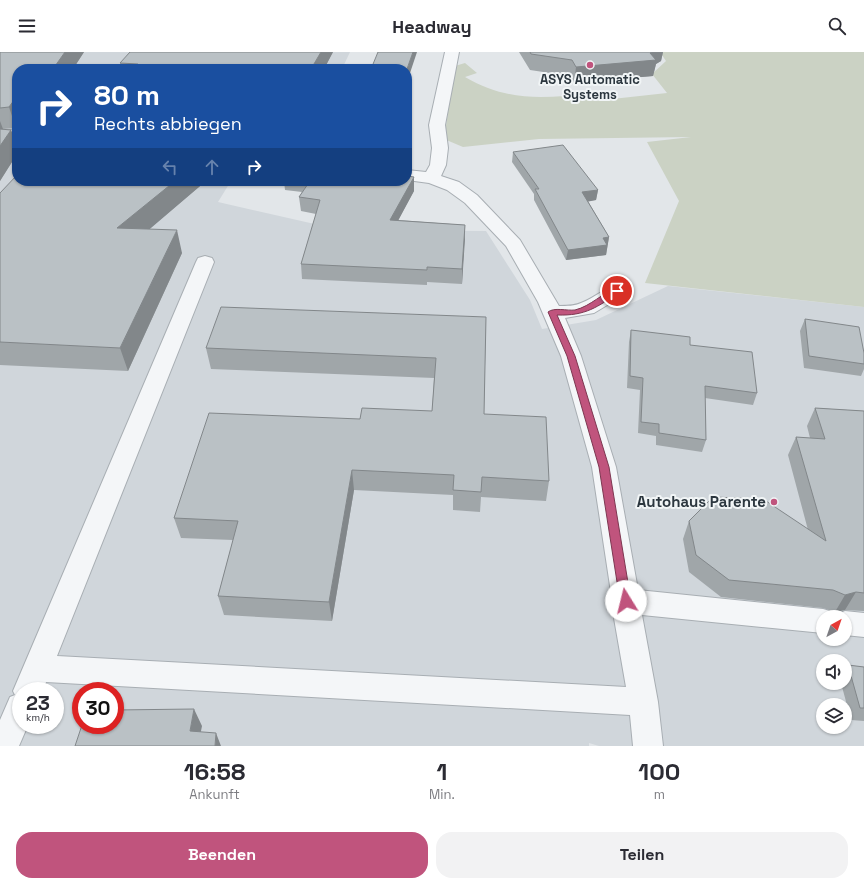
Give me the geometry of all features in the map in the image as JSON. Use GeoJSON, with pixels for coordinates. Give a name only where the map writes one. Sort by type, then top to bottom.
{"type":"FeatureCollection","features":[{"type":"Feature","properties":{"kind":"street"},"geometry":{"type":"LineString","coordinates":[[432,178],[438,166],[440,148],[437,125],[452,52]]}},
{"type":"Feature","properties":{"kind":"street"},"geometry":{"type":"LineString","coordinates":[[0,135],[12,136]]}},
{"type":"Feature","properties":{"kind":"street"},"geometry":{"type":"LineString","coordinates":[[412,175],[432,178],[453,186],[471,199],[486,213],[514,244],[548,302],[571,356],[604,467],[643,702],[648,746]]}},
{"type":"Feature","properties":{"kind":"street"},"geometry":{"type":"LineString","coordinates":[[205,262],[33,680],[643,702]]}},
{"type":"Feature","properties":{"kind":"street"},"geometry":{"type":"LineString","coordinates":[[552,312],[573,313],[588,309],[617,291]]}},
{"type":"Feature","properties":{"kind":"street"},"geometry":{"type":"LineString","coordinates":[[626,601],[816,620]]}},
{"type":"Feature","properties":{"kind":"street"},"geometry":{"type":"LineString","coordinates":[[852,624],[864,625]]}},
{"type":"Feature","properties":{"kind":"street"},"geometry":{"type":"LineString","coordinates":[[4,746],[12,728]]}},
{"type":"Feature","properties":{"kind":"shaded area"},"geometry":{"type":"Polygon","coordinates":[[[0,52],[350,52],[344,64],[12,64],[12,186],[228,186],[218,202],[341,230],[486,231],[530,300],[542,329],[596,320],[668,286],[864,307],[864,746],[599,746],[589,743],[589,746],[0,746],[0,52]]]}},
{"type":"Feature","properties":{"kind":"shaded area"},"geometry":{"type":"Polygon","coordinates":[[[660,52],[864,52],[864,307],[645,283],[679,201],[647,142],[691,137],[539,139],[463,147],[444,139],[455,66],[465,63],[477,73],[465,77],[496,91],[541,97],[590,94],[594,101],[667,93],[652,74],[666,61],[660,52]]]}},
{"type":"Feature","properties":{"kind":"building"},"geometry":{"type":"Polygon","coordinates":[[[0,52],[65,52],[57,64],[12,64],[12,103],[9,107],[0,108],[0,52]]]}},
{"type":"Feature","properties":{"kind":"building"},"geometry":{"type":"Polygon","coordinates":[[[130,52],[321,52],[314,64],[120,63],[130,52]]]}},
{"type":"Feature","properties":{"kind":"building"},"geometry":{"type":"Polygon","coordinates":[[[378,52],[413,52],[409,64],[373,64],[378,52]]]}},
{"type":"Feature","properties":{"kind":"building"},"geometry":{"type":"Polygon","coordinates":[[[530,52],[652,52],[650,53],[656,60],[576,67],[572,60],[531,54],[530,52]]]}},
{"type":"Feature","properties":{"kind":"building"},"geometry":{"type":"Polygon","coordinates":[[[0,129],[11,130],[0,146],[0,129]]]}},
{"type":"Feature","properties":{"kind":"building"},"geometry":{"type":"Polygon","coordinates":[[[563,145],[598,190],[582,192],[609,237],[603,238],[607,245],[568,250],[535,189],[539,189],[513,152],[563,145]]]}},
{"type":"Feature","properties":{"kind":"building"},"geometry":{"type":"Polygon","coordinates":[[[12,180],[12,186],[169,186],[117,228],[177,230],[120,348],[0,342],[0,193],[12,180]]]}},
{"type":"Feature","properties":{"kind":"building"},"geometry":{"type":"Polygon","coordinates":[[[307,186],[409,186],[390,220],[465,225],[462,269],[427,267],[427,270],[301,264],[320,200],[299,197],[307,186]]]}},
{"type":"Feature","properties":{"kind":"building"},"geometry":{"type":"Polygon","coordinates":[[[221,307],[486,317],[484,414],[546,417],[549,481],[482,477],[481,492],[453,490],[454,475],[352,470],[329,602],[218,596],[238,521],[174,518],[209,413],[360,419],[362,408],[432,411],[436,358],[206,348],[221,307]]]}},
{"type":"Feature","properties":{"kind":"building"},"geometry":{"type":"Polygon","coordinates":[[[805,319],[859,327],[864,353],[864,364],[809,356],[805,319]]]}},
{"type":"Feature","properties":{"kind":"building"},"geometry":{"type":"Polygon","coordinates":[[[631,330],[690,337],[690,345],[752,352],[757,393],[705,386],[706,440],[659,433],[659,424],[641,422],[643,378],[630,376],[631,330]]]}},
{"type":"Feature","properties":{"kind":"building"},"geometry":{"type":"Polygon","coordinates":[[[815,408],[864,411],[864,593],[856,592],[845,595],[833,590],[729,580],[696,555],[689,521],[713,497],[763,499],[826,541],[796,437],[825,439],[815,408]]]}},
{"type":"Feature","properties":{"kind":"building"},"geometry":{"type":"Polygon","coordinates":[[[852,666],[864,667],[864,708],[860,708],[852,679],[852,666]]]}},
{"type":"Feature","properties":{"kind":"building"},"geometry":{"type":"Polygon","coordinates":[[[194,709],[190,731],[216,733],[215,746],[75,746],[79,734],[124,734],[124,710],[194,709]]]}},
{"type":"Feature","properties":{"kind":"place","name":"ASYS Automatic Systems"},"geometry":{"type":"Point","coordinates":[590,65]}},
{"type":"Feature","properties":{"kind":"place","name":"Autohaus Parente"},"geometry":{"type":"Point","coordinates":[774,502]}},
{"type":"Feature","properties":{"kind":"route"},"geometry":{"type":"LineString","coordinates":[[617,291],[588,309],[573,313],[552,312],[571,356],[604,467],[626,601]]}}]}
